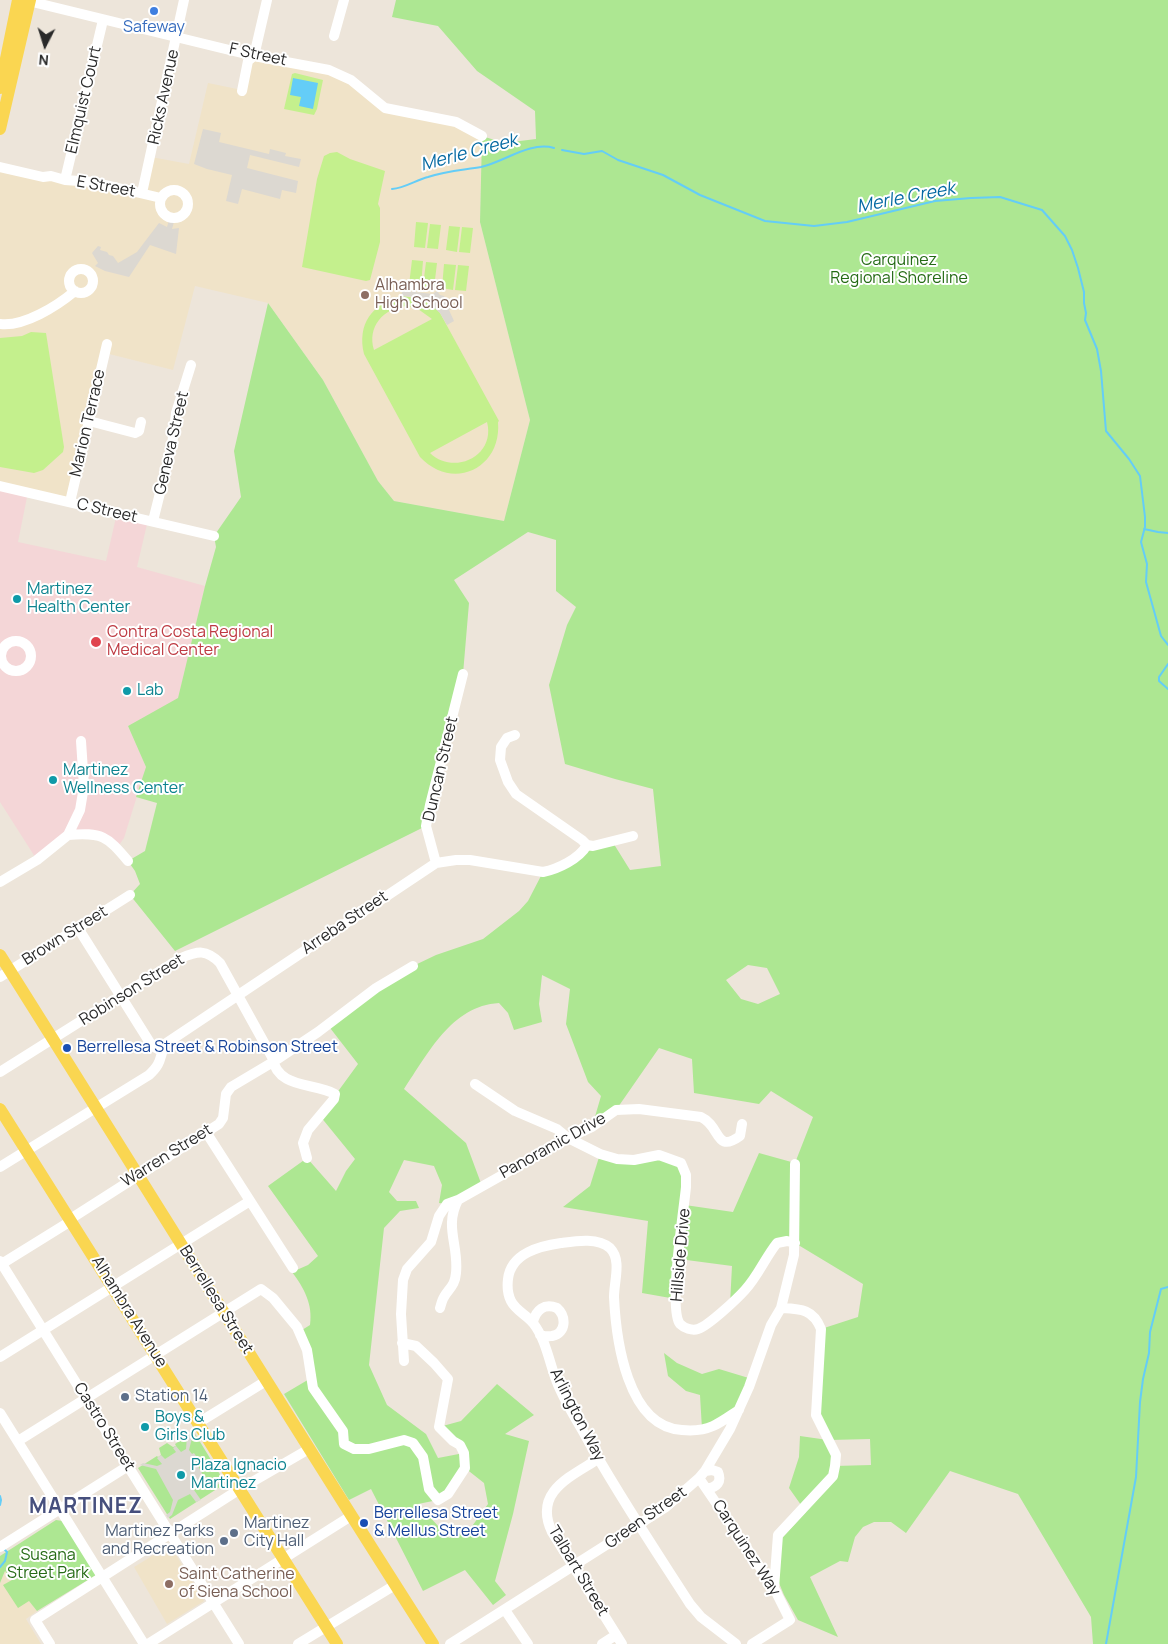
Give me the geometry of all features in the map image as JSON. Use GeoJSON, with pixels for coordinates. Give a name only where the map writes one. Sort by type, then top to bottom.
{"type":"FeatureCollection","features":[{"type":"Feature","properties":{"kind":"main road"},"geometry":{"type":"LineString","coordinates":[[0,88],[25,0]]}},
{"type":"Feature","properties":{"kind":"main road"},"geometry":{"type":"LineString","coordinates":[[0,129],[25,0]]}},
{"type":"Feature","properties":{"kind":"main road","name":"Berrellesa Street"},"geometry":{"type":"LineString","coordinates":[[0,955],[5,974],[53,1040],[433,1644]]}},
{"type":"Feature","properties":{"kind":"main road","name":"Alhambra Avenue"},"geometry":{"type":"LineString","coordinates":[[0,1109],[337,1644]]}},
{"type":"Feature","properties":{"kind":"street","name":"F Street"},"geometry":{"type":"LineString","coordinates":[[25,0],[254,56],[329,70],[351,80],[385,108],[456,122],[482,136]]}},
{"type":"Feature","properties":{"kind":"street","name":"Ricks Avenue"},"geometry":{"type":"LineString","coordinates":[[142,193],[184,0]]}},
{"type":"Feature","properties":{"kind":"street"},"geometry":{"type":"LineString","coordinates":[[242,90],[248,61],[254,56],[267,0]]}},
{"type":"Feature","properties":{"kind":"street"},"geometry":{"type":"LineString","coordinates":[[334,36],[344,0]]}},
{"type":"Feature","properties":{"kind":"street","name":"Elmquist Court"},"geometry":{"type":"LineString","coordinates":[[65,180],[103,20]]}},
{"type":"Feature","properties":{"kind":"street","name":"E Street"},"geometry":{"type":"LineString","coordinates":[[0,160],[14,166]]}},
{"type":"Feature","properties":{"kind":"street","name":"E Street"},"geometry":{"type":"LineString","coordinates":[[0,167],[14,166],[46,171],[51,176],[65,180],[93,182],[161,198]]}},
{"type":"Feature","properties":{"kind":"street"},"geometry":{"type":"LineString","coordinates":[[0,324],[17,323],[34,317],[75,292]]}},
{"type":"Feature","properties":{"kind":"street","name":"Marion Terrace"},"geometry":{"type":"LineString","coordinates":[[70,502],[107,344]]}},
{"type":"Feature","properties":{"kind":"street","name":"Geneva Street"},"geometry":{"type":"LineString","coordinates":[[153,521],[172,445],[176,412],[191,365]]}},
{"type":"Feature","properties":{"kind":"street"},"geometry":{"type":"LineString","coordinates":[[89,421],[135,433],[138,431],[141,422]]}},
{"type":"Feature","properties":{"kind":"street","name":"C Street"},"geometry":{"type":"LineString","coordinates":[[0,486],[214,536]]}},
{"type":"Feature","properties":{"kind":"street","name":"Duncan Street"},"geometry":{"type":"LineString","coordinates":[[436,863],[426,826],[463,674]]}},
{"type":"Feature","properties":{"kind":"street"},"geometry":{"type":"LineString","coordinates":[[516,736],[507,738],[501,747],[500,760],[508,782],[516,794],[582,840],[586,845],[593,846],[632,836]]}},
{"type":"Feature","properties":{"kind":"street"},"geometry":{"type":"LineString","coordinates":[[0,882],[42,857],[68,835],[80,810],[84,786],[81,741]]}},
{"type":"Feature","properties":{"kind":"street"},"geometry":{"type":"LineString","coordinates":[[68,835],[89,833],[110,840],[128,861]]}},
{"type":"Feature","properties":{"kind":"street","name":"Arreba Street"},"geometry":{"type":"LineString","coordinates":[[0,1167],[149,1075],[157,1068],[165,1044],[436,863],[470,860],[542,872],[553,870],[573,859],[583,852],[586,845]]}},
{"type":"Feature","properties":{"kind":"street","name":"Brown Street"},"geometry":{"type":"LineString","coordinates":[[5,974],[130,895]]}},
{"type":"Feature","properties":{"kind":"street"},"geometry":{"type":"LineString","coordinates":[[78,928],[152,1046],[162,1051]]}},
{"type":"Feature","properties":{"kind":"street","name":"Robinson Street"},"geometry":{"type":"LineString","coordinates":[[0,1072],[181,958],[205,952],[213,956],[220,963],[272,1057],[275,1068],[286,1078],[335,1094],[334,1099],[308,1130],[303,1143],[307,1158]]}},
{"type":"Feature","properties":{"kind":"street","name":"Warren Street"},"geometry":{"type":"LineString","coordinates":[[1,1263],[66,1224],[75,1216],[218,1124],[223,1118],[226,1094],[231,1087],[273,1062],[318,1032],[376,988],[413,966]]}},
{"type":"Feature","properties":{"kind":"street","name":"Hillside Drive"},"geometry":{"type":"LineString","coordinates":[[475,1084],[515,1111],[557,1130],[568,1138],[600,1154],[617,1159],[634,1160],[659,1155],[681,1163],[686,1175],[686,1187],[677,1273],[676,1314],[680,1324],[689,1329],[697,1329],[706,1324],[744,1292],[777,1243],[788,1241],[795,1243]]}},
{"type":"Feature","properties":{"kind":"street","name":"Panoramic Drive"},"geometry":{"type":"LineString","coordinates":[[404,1361],[402,1343],[403,1280],[407,1269],[431,1242],[440,1216],[447,1204],[458,1200],[568,1138],[592,1127],[616,1110],[640,1109],[701,1117],[708,1120],[726,1143],[732,1142],[740,1136],[742,1124]]}},
{"type":"Feature","properties":{"kind":"street"},"geometry":{"type":"LineString","coordinates":[[206,1132],[293,1268]]}},
{"type":"Feature","properties":{"kind":"street"},"geometry":{"type":"LineString","coordinates":[[581,1133],[579,1138],[582,1144]]}},
{"type":"Feature","properties":{"kind":"street","name":"Green Street"},"geometry":{"type":"LineString","coordinates":[[450,1644],[640,1525],[666,1507],[702,1475],[730,1429],[739,1410],[771,1325],[781,1308],[789,1280],[795,1243],[795,1164]]}},
{"type":"Feature","properties":{"kind":"street"},"geometry":{"type":"LineString","coordinates":[[440,1308],[444,1297],[452,1288],[456,1275],[451,1219],[458,1200]]}},
{"type":"Feature","properties":{"kind":"street"},"geometry":{"type":"LineString","coordinates":[[0,1357],[250,1202]]}},
{"type":"Feature","properties":{"kind":"street","name":"Arlington Way"},"geometry":{"type":"LineString","coordinates":[[736,1644],[700,1617],[690,1604],[598,1459],[558,1385],[540,1335],[533,1322],[514,1306],[509,1296],[508,1276],[515,1262],[524,1254],[546,1246],[575,1241],[601,1243],[611,1249],[616,1258],[614,1295],[621,1352],[632,1385],[646,1411],[659,1423],[674,1430],[692,1431],[712,1427],[739,1410]]}},
{"type":"Feature","properties":{"kind":"street","name":"Castro Street"},"geometry":{"type":"LineString","coordinates":[[1,1263],[239,1644]]}},
{"type":"Feature","properties":{"kind":"street"},"geometry":{"type":"LineString","coordinates":[[18,1441],[261,1289],[273,1298],[297,1327],[307,1350],[312,1388],[343,1431],[344,1444],[354,1449],[369,1450],[404,1440],[413,1443],[423,1458],[429,1489],[438,1500],[448,1494],[465,1468],[464,1453],[460,1445],[453,1441],[439,1427],[448,1379],[416,1346],[402,1343]]}},
{"type":"Feature","properties":{"kind":"street"},"geometry":{"type":"LineString","coordinates":[[533,1322],[537,1311],[546,1306],[557,1308],[563,1316],[564,1326],[557,1334],[552,1336],[540,1335]]}},
{"type":"Feature","properties":{"kind":"street"},"geometry":{"type":"LineString","coordinates":[[774,1588],[778,1535],[832,1476],[836,1455],[816,1415],[821,1329],[817,1320],[809,1313],[796,1309],[781,1308]]}},
{"type":"Feature","properties":{"kind":"street"},"geometry":{"type":"LineString","coordinates":[[198,1423],[266,1381]]}},
{"type":"Feature","properties":{"kind":"street"},"geometry":{"type":"LineString","coordinates":[[0,1412],[144,1644]]}},
{"type":"Feature","properties":{"kind":"street"},"geometry":{"type":"LineString","coordinates":[[50,1644],[35,1620],[104,1578],[170,1533],[240,1489],[309,1449]]}},
{"type":"Feature","properties":{"kind":"street","name":"Talbart Street"},"geometry":{"type":"LineString","coordinates":[[598,1459],[556,1488],[547,1507],[546,1515],[548,1524],[619,1640]]}},
{"type":"Feature","properties":{"kind":"street"},"geometry":{"type":"LineString","coordinates":[[4,1545],[128,1466]]}},
{"type":"Feature","properties":{"kind":"street"},"geometry":{"type":"LineString","coordinates":[[702,1475],[712,1470],[718,1472],[720,1476],[717,1486],[707,1489]]}},
{"type":"Feature","properties":{"kind":"street","name":"Carquinez Way"},"geometry":{"type":"LineString","coordinates":[[702,1475],[707,1489],[774,1588],[790,1620],[752,1644]]}},
{"type":"Feature","properties":{"kind":"street"},"geometry":{"type":"LineString","coordinates":[[148,1644],[351,1516]]}},
{"type":"Feature","properties":{"kind":"street"},"geometry":{"type":"LineString","coordinates":[[298,1644],[395,1585]]}},
{"type":"Feature","properties":{"kind":"street"},"geometry":{"type":"LineString","coordinates":[[505,1610],[528,1644]]}},
{"type":"Feature","properties":{"kind":"street"},"geometry":{"type":"LineString","coordinates":[[602,1644],[619,1640]]}},
{"type":"Feature","properties":{"kind":"shaded area","name":"Alhambra High School"},"geometry":{"type":"Polygon","coordinates":[[[254,56],[329,70],[385,108],[456,122],[482,136],[480,222],[530,420],[504,521],[394,501],[378,481],[323,380],[268,303],[195,286],[173,370],[105,353],[70,502],[0,486],[0,167],[142,193],[151,157],[189,164],[208,83],[242,90],[254,56]]]}},
{"type":"Feature","properties":{"kind":"shaded area"},"geometry":{"type":"Polygon","coordinates":[[[203,129],[221,133],[219,142],[269,154],[270,149],[286,153],[285,156],[301,159],[299,167],[250,155],[247,168],[298,181],[296,193],[282,190],[280,199],[242,189],[238,204],[226,201],[232,175],[194,164],[203,129]]]}},
{"type":"Feature","properties":{"kind":"shaded area"},"geometry":{"type":"Polygon","coordinates":[[[170,217],[175,218],[172,229],[179,228],[176,254],[150,245],[129,277],[105,271],[95,266],[98,263],[92,253],[98,246],[101,247],[100,250],[113,256],[118,263],[137,252],[159,223],[167,227],[170,217]]]}},
{"type":"Feature","properties":{"kind":"shaded area"},"geometry":{"type":"Polygon","coordinates":[[[403,289],[433,294],[437,291],[440,295],[444,296],[451,309],[449,310],[454,321],[447,325],[440,313],[429,303],[415,297],[401,296],[403,289]]]}},
{"type":"Feature","properties":{"kind":"shaded area","name":"Contra Costa Regional Medical Center"},"geometry":{"type":"Polygon","coordinates":[[[0,486],[28,492],[18,542],[106,561],[117,513],[148,520],[137,567],[205,586],[178,699],[128,726],[146,767],[124,838],[117,848],[110,840],[68,835],[37,860],[0,802],[0,486]]]}},
{"type":"Feature","properties":{"kind":"shaded area","name":"Plaza Ignacio Martinez"},"geometry":{"type":"Polygon","coordinates":[[[194,1432],[196,1435],[192,1438],[189,1450],[198,1459],[196,1462],[204,1477],[219,1480],[223,1478],[224,1481],[217,1485],[205,1481],[194,1490],[201,1500],[196,1502],[190,1494],[178,1500],[172,1515],[168,1518],[166,1515],[170,1512],[173,1500],[156,1469],[140,1465],[143,1463],[157,1466],[162,1464],[157,1458],[161,1455],[165,1459],[176,1452],[173,1448],[176,1446],[181,1452],[186,1449],[187,1436],[194,1432]]]}},
{"type":"Feature","properties":{"kind":"shaded area","name":"Saint Catherine of Siena School"},"geometry":{"type":"Polygon","coordinates":[[[170,1545],[204,1601],[167,1624],[134,1567],[170,1545]]]}},
{"type":"Feature","properties":{"kind":"shaded area"},"geometry":{"type":"Polygon","coordinates":[[[5,1571],[37,1611],[26,1619],[41,1644],[0,1644],[0,1583],[5,1571]]]}},
{"type":"Feature","properties":{"kind":"green space","name":"Carquinez Regional Shoreline"},"geometry":{"type":"Polygon","coordinates":[[[396,0],[1168,0],[1168,1644],[1093,1644],[1091,1617],[1018,1494],[950,1471],[906,1533],[891,1522],[874,1522],[863,1527],[855,1537],[848,1562],[840,1561],[810,1577],[838,1637],[798,1620],[779,1583],[782,1538],[806,1512],[789,1488],[799,1457],[800,1436],[828,1440],[816,1415],[821,1329],[858,1317],[863,1284],[795,1243],[781,1241],[730,1304],[732,1266],[679,1259],[676,1299],[642,1293],[648,1221],[563,1207],[590,1186],[600,1154],[648,1157],[681,1163],[685,1205],[733,1212],[759,1153],[795,1163],[813,1117],[771,1091],[759,1104],[694,1093],[692,1059],[659,1048],[616,1110],[592,1127],[601,1096],[588,1082],[566,1024],[570,989],[542,975],[539,1004],[542,1022],[514,1030],[508,1013],[499,1003],[482,1006],[467,1013],[442,1034],[404,1089],[466,1143],[482,1186],[447,1204],[439,1203],[442,1185],[434,1166],[404,1160],[389,1192],[397,1201],[416,1201],[419,1208],[400,1211],[384,1228],[369,1365],[387,1405],[426,1434],[438,1458],[464,1453],[439,1427],[461,1421],[497,1384],[534,1415],[505,1434],[529,1441],[513,1514],[495,1581],[506,1595],[493,1605],[465,1570],[423,1591],[371,1489],[349,1500],[284,1394],[311,1378],[302,1330],[310,1325],[309,1303],[304,1290],[292,1272],[308,1265],[318,1256],[268,1186],[307,1158],[336,1191],[346,1171],[355,1159],[320,1116],[358,1064],[327,1024],[413,966],[436,955],[483,939],[519,911],[528,901],[543,872],[583,852],[612,841],[630,870],[661,866],[653,789],[565,764],[549,685],[567,625],[576,607],[556,591],[556,540],[528,532],[454,580],[469,603],[463,674],[426,826],[175,951],[130,895],[140,884],[135,871],[128,861],[145,851],[157,803],[136,797],[146,767],[128,726],[178,698],[216,547],[214,536],[241,497],[234,451],[268,303],[323,380],[378,481],[394,501],[504,521],[530,420],[480,222],[482,136],[504,143],[536,139],[535,111],[477,71],[438,26],[392,17],[396,0]],[[748,965],[726,980],[741,999],[758,1004],[780,994],[767,968],[748,965]],[[870,1439],[829,1440],[835,1466],[871,1465],[870,1439]],[[465,1468],[438,1500],[418,1504],[449,1538],[470,1529],[488,1504],[484,1483],[465,1468]]]}},
{"type":"Feature","properties":{"kind":"green space"},"geometry":{"type":"Polygon","coordinates":[[[295,73],[323,80],[314,115],[284,109],[292,74],[295,73]]]}},
{"type":"Feature","properties":{"kind":"green space"},"geometry":{"type":"Polygon","coordinates":[[[337,152],[350,159],[385,171],[378,204],[380,208],[380,242],[370,280],[366,281],[302,267],[317,179],[324,156],[337,152]]]}},
{"type":"Feature","properties":{"kind":"green space"},"geometry":{"type":"Polygon","coordinates":[[[416,222],[428,223],[425,248],[414,247],[416,222]]]}},
{"type":"Feature","properties":{"kind":"green space"},"geometry":{"type":"Polygon","coordinates":[[[430,224],[441,225],[438,249],[427,248],[430,224]]]}},
{"type":"Feature","properties":{"kind":"green space"},"geometry":{"type":"Polygon","coordinates":[[[449,226],[460,227],[457,252],[446,250],[449,226]]]}},
{"type":"Feature","properties":{"kind":"green space"},"geometry":{"type":"Polygon","coordinates":[[[462,227],[473,228],[470,253],[459,252],[462,227]]]}},
{"type":"Feature","properties":{"kind":"green space"},"geometry":{"type":"Polygon","coordinates":[[[412,260],[423,261],[421,286],[409,285],[412,260]]]}},
{"type":"Feature","properties":{"kind":"green space"},"geometry":{"type":"Polygon","coordinates":[[[426,262],[437,263],[434,288],[423,286],[426,262]]]}},
{"type":"Feature","properties":{"kind":"green space"},"geometry":{"type":"Polygon","coordinates":[[[444,264],[456,265],[453,290],[442,288],[444,264]]]}},
{"type":"Feature","properties":{"kind":"green space"},"geometry":{"type":"Polygon","coordinates":[[[458,265],[469,266],[466,291],[455,290],[458,265]]]}},
{"type":"Feature","properties":{"kind":"green space"},"geometry":{"type":"Polygon","coordinates":[[[401,296],[412,297],[432,305],[440,313],[499,421],[497,438],[492,452],[484,463],[473,470],[447,473],[433,467],[420,457],[364,354],[363,333],[369,317],[382,304],[401,296]],[[407,306],[391,310],[379,320],[373,334],[374,350],[432,319],[418,309],[407,306]],[[487,422],[430,453],[440,460],[450,463],[471,459],[479,453],[485,444],[488,434],[487,422]]]}},
{"type":"Feature","properties":{"kind":"green space"},"geometry":{"type":"Polygon","coordinates":[[[31,332],[46,333],[64,447],[63,452],[43,470],[34,473],[0,467],[0,338],[22,336],[31,332]]]}},
{"type":"Feature","properties":{"kind":"green space"},"geometry":{"type":"Polygon","coordinates":[[[664,1353],[677,1363],[702,1374],[719,1369],[752,1379],[739,1410],[702,1429],[700,1395],[686,1391],[668,1376],[664,1353]]]}},
{"type":"Feature","properties":{"kind":"green space"},"geometry":{"type":"Polygon","coordinates":[[[194,1432],[224,1481],[223,1485],[170,1519],[138,1468],[161,1455],[159,1448],[167,1443],[173,1447],[176,1446],[175,1444],[194,1432]]]}},
{"type":"Feature","properties":{"kind":"green space","name":"Susana Street Park"},"geometry":{"type":"Polygon","coordinates":[[[56,1520],[63,1521],[96,1575],[37,1611],[29,1601],[18,1608],[3,1585],[12,1580],[5,1571],[0,1583],[0,1556],[56,1520]]]}},
{"type":"Feature","properties":{"kind":"water"},"geometry":{"type":"Polygon","coordinates":[[[293,78],[318,83],[313,109],[299,106],[301,97],[290,95],[293,78]]]}},
{"type":"Feature","properties":{"kind":"waterway","name":"Merle Creek"},"geometry":{"type":"LineString","coordinates":[[392,189],[441,173],[481,167],[536,147],[554,148]]}},
{"type":"Feature","properties":{"kind":"waterway","name":"Merle Creek"},"geometry":{"type":"LineString","coordinates":[[562,150],[584,154],[602,151],[618,160],[663,175],[700,195],[765,221],[814,226],[847,222],[935,201],[971,198],[1000,197],[1042,210],[1065,236],[1078,268],[1084,292],[1085,320],[1097,349],[1101,371],[1106,431],[1140,476],[1145,517],[1145,527],[1141,542],[1147,564],[1146,582],[1161,636],[1168,645]]}},
{"type":"Feature","properties":{"kind":"waterway"},"geometry":{"type":"LineString","coordinates":[[1144,529],[1168,533]]}},
{"type":"Feature","properties":{"kind":"waterway","name":"Merle Creek"},"geometry":{"type":"LineString","coordinates":[[1168,664],[1159,677],[1159,681],[1168,689]]}},
{"type":"Feature","properties":{"kind":"waterway"},"geometry":{"type":"LineString","coordinates":[[1106,1644],[1136,1477],[1140,1402],[1149,1353],[1150,1332],[1161,1289],[1168,1287]]}},
{"type":"Feature","properties":{"kind":"waterway"},"geometry":{"type":"LineString","coordinates":[[0,1496],[0,1505]]}},
{"type":"Feature","properties":{"kind":"waterway"},"geometry":{"type":"LineString","coordinates":[[0,1567],[5,1561],[7,1552],[3,1548]]}},
{"type":"Feature","properties":{"kind":"place","name":"Safeway"},"geometry":{"type":"Point","coordinates":[154,11]}},
{"type":"Feature","properties":{"kind":"place","name":"Alhambra High School"},"geometry":{"type":"Point","coordinates":[365,295]}},
{"type":"Feature","properties":{"kind":"place","name":"Martinez Health Center"},"geometry":{"type":"Point","coordinates":[17,599]}},
{"type":"Feature","properties":{"kind":"place","name":"Contra Costa Regional Medical Center"},"geometry":{"type":"Point","coordinates":[96,642]}},
{"type":"Feature","properties":{"kind":"place","name":"Lab"},"geometry":{"type":"Point","coordinates":[127,691]}},
{"type":"Feature","properties":{"kind":"place","name":"Martinez Wellness Center"},"geometry":{"type":"Point","coordinates":[53,780]}},
{"type":"Feature","properties":{"kind":"place","name":"Berrellesa Street & Robinson Street"},"geometry":{"type":"Point","coordinates":[67,1048]}},
{"type":"Feature","properties":{"kind":"place","name":"Station 14"},"geometry":{"type":"Point","coordinates":[125,1397]}},
{"type":"Feature","properties":{"kind":"place","name":"Boys & Girls Club"},"geometry":{"type":"Point","coordinates":[145,1427]}},
{"type":"Feature","properties":{"kind":"place","name":"Plaza Ignacio Martinez"},"geometry":{"type":"Point","coordinates":[181,1475]}},
{"type":"Feature","properties":{"kind":"place","name":"Berrellesa Street & Mellus Street"},"geometry":{"type":"Point","coordinates":[364,1523]}},
{"type":"Feature","properties":{"kind":"place","name":"Martinez City Hall"},"geometry":{"type":"Point","coordinates":[234,1533]}},
{"type":"Feature","properties":{"kind":"place","name":"Martinez Parks and Recreation"},"geometry":{"type":"Point","coordinates":[224,1541]}},
{"type":"Feature","properties":{"kind":"place","name":"Saint Catherine of Siena School"},"geometry":{"type":"Point","coordinates":[169,1584]}},
{"type":"Feature","properties":{"kind":"district","name":"MARTINEZ"},"geometry":{"type":"Point","coordinates":[86,1507]}}]}
